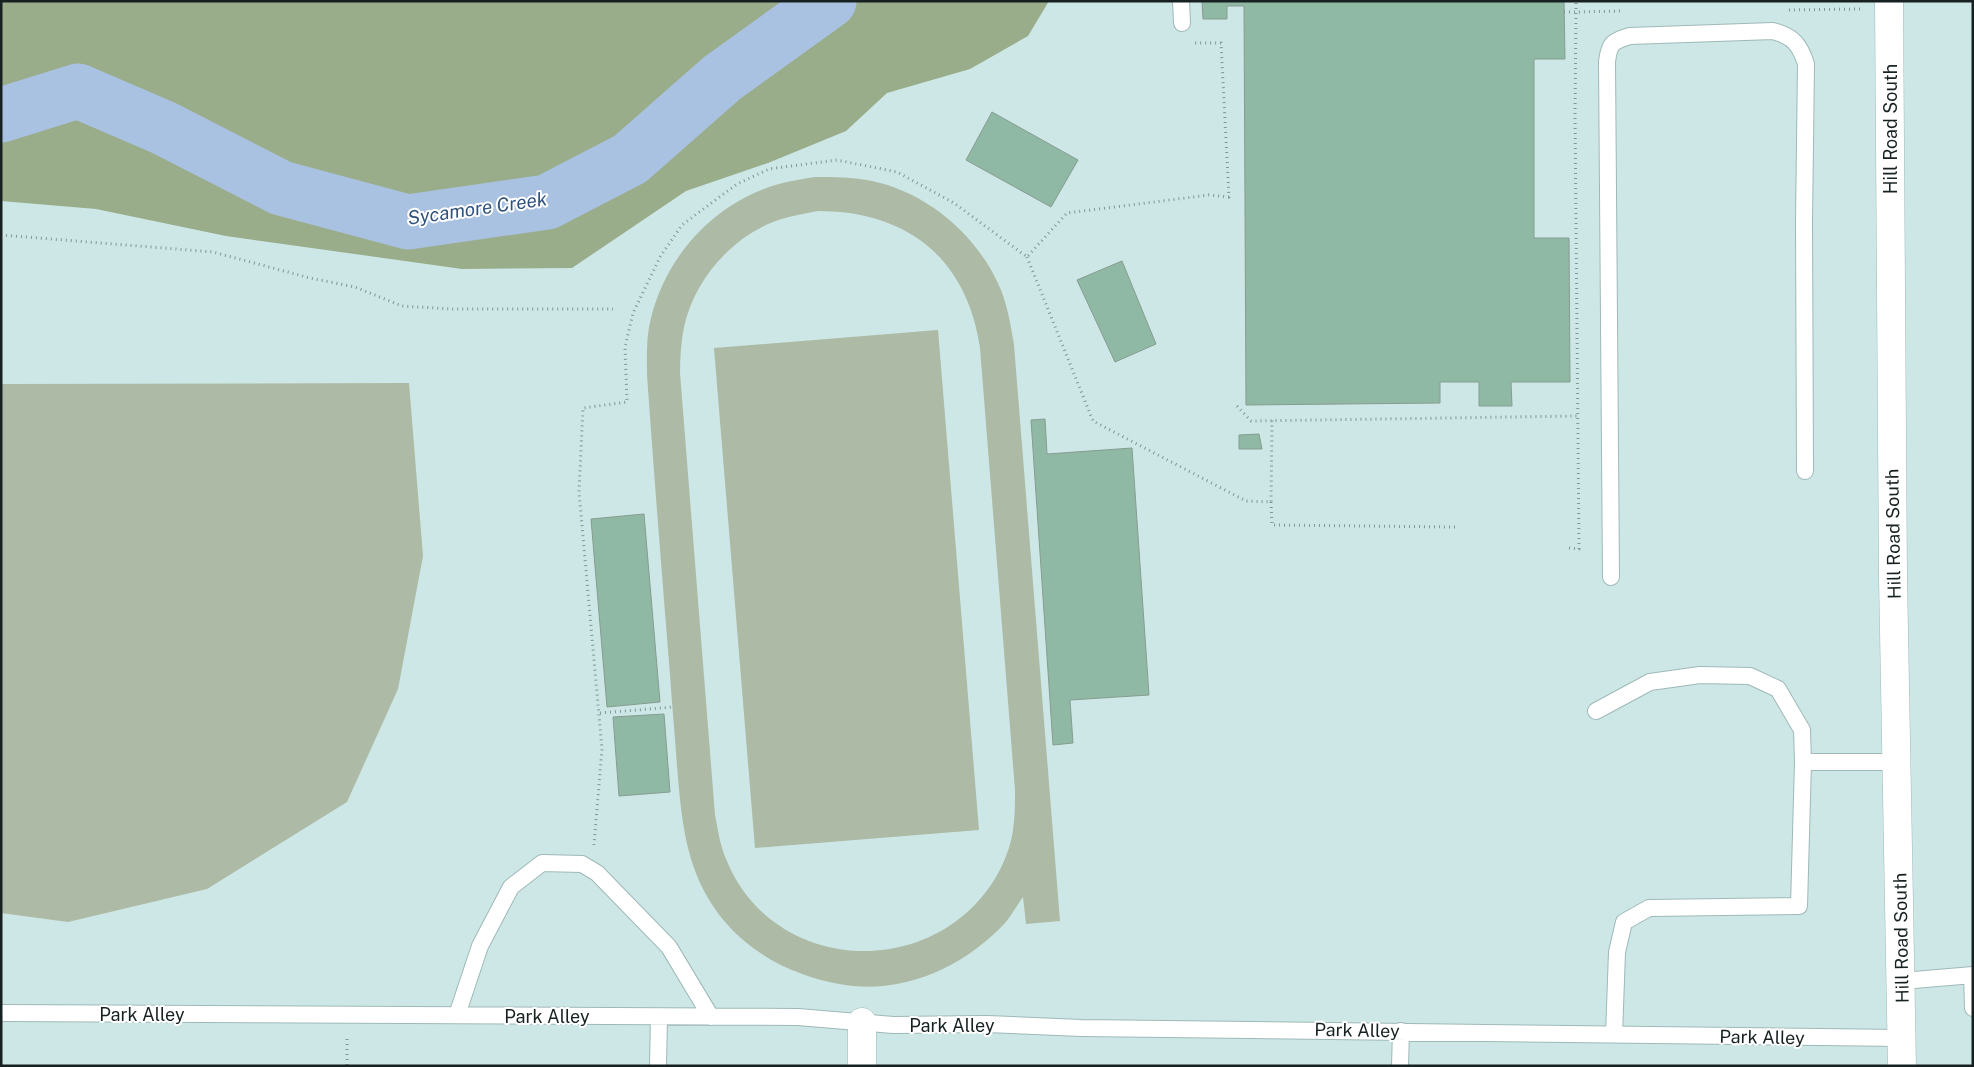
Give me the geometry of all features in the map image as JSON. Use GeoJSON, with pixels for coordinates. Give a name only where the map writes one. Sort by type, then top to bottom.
{"type":"FeatureCollection","features":[{"type":"Feature","properties":{"kind":"main road","name":"Hill Road South"},"geometry":{"type":"LineString","coordinates":[[1889,1],[1893,567],[1902,980],[1902,1066]]}},
{"type":"Feature","properties":{"kind":"main road"},"geometry":{"type":"LineString","coordinates":[[862,1022],[862,1066]]}},
{"type":"Feature","properties":{"kind":"lane"},"geometry":{"type":"LineString","coordinates":[[1181,1],[1182,23]]}},
{"type":"Feature","properties":{"kind":"lane"},"geometry":{"type":"LineString","coordinates":[[1611,577],[1607,62],[1609,50],[1613,43],[1619,39],[1630,36],[1773,31],[1786,34],[1802,51],[1806,64],[1804,221],[1805,471]]}},
{"type":"Feature","properties":{"kind":"lane"},"geometry":{"type":"LineString","coordinates":[[1596,711],[1650,682],[1700,674],[1750,676],[1778,689],[1802,730],[1803,762],[1799,906],[1649,908],[1624,922],[1617,952],[1614,1035]]}},
{"type":"Feature","properties":{"kind":"lane"},"geometry":{"type":"LineString","coordinates":[[1803,762],[1897,762]]}},
{"type":"Feature","properties":{"kind":"lane"},"geometry":{"type":"LineString","coordinates":[[457,1015],[480,946],[511,887],[542,863],[582,864],[598,874],[669,947],[711,1017]]}},
{"type":"Feature","properties":{"kind":"lane"},"geometry":{"type":"LineString","coordinates":[[1902,980],[1972,975],[1973,1008]]}},
{"type":"Feature","properties":{"kind":"lane","name":"Park Alley"},"geometry":{"type":"LineString","coordinates":[[1,1013],[658,1016],[798,1018],[893,1025],[987,1024],[1081,1028],[1902,1038]]}},
{"type":"Feature","properties":{"kind":"lane"},"geometry":{"type":"LineString","coordinates":[[658,1016],[658,1066]]}},
{"type":"Feature","properties":{"kind":"lane"},"geometry":{"type":"LineString","coordinates":[[1400,1066],[1401,1031]]}},
{"type":"Feature","properties":{"kind":"path"},"geometry":{"type":"LineString","coordinates":[[1564,12],[1576,12],[1576,1]]}},
{"type":"Feature","properties":{"kind":"path"},"geometry":{"type":"LineString","coordinates":[[1027,257],[1067,213],[1209,195],[1229,197],[1221,44],[1184,42],[1182,23]]}},
{"type":"Feature","properties":{"kind":"path"},"geometry":{"type":"LineString","coordinates":[[592,870],[602,749],[580,492],[583,408],[627,402],[625,347],[633,313],[660,257],[682,225],[737,184],[769,169],[837,160],[897,172],[954,203],[1027,257],[1093,421],[1246,501],[1271,502]]}},
{"type":"Feature","properties":{"kind":"path"},"geometry":{"type":"LineString","coordinates":[[1,234],[213,252],[310,278],[355,287],[402,306],[451,309],[613,309]]}},
{"type":"Feature","properties":{"kind":"path"},"geometry":{"type":"LineString","coordinates":[[1237,406],[1251,420],[1577,416]]}},
{"type":"Feature","properties":{"kind":"path"},"geometry":{"type":"LineString","coordinates":[[1272,420],[1272,525],[1455,527]]}},
{"type":"Feature","properties":{"kind":"path"},"geometry":{"type":"LineString","coordinates":[[600,713],[673,707]]}},
{"type":"Feature","properties":{"kind":"green space"},"geometry":{"type":"Polygon","coordinates":[[[1,1],[1049,1],[1028,36],[970,69],[887,93],[846,131],[768,163],[686,191],[572,268],[462,269],[226,236],[96,209],[1,201],[1,1]]]}},
{"type":"Feature","properties":{"kind":"green space"},"geometry":{"type":"Polygon","coordinates":[[[815,177],[872,181],[893,187],[932,207],[966,235],[980,252],[1001,290],[1006,304],[1014,345],[1060,921],[1026,924],[1023,897],[1005,923],[972,952],[953,964],[911,981],[867,987],[824,981],[804,975],[766,957],[749,945],[720,916],[708,898],[694,867],[685,834],[680,800],[647,375],[649,325],[657,297],[666,277],[690,241],[722,212],[740,200],[766,188],[815,177]],[[818,211],[784,218],[742,239],[729,251],[705,278],[689,310],[682,338],[680,373],[715,815],[722,848],[743,890],[766,916],[794,934],[825,946],[858,951],[891,949],[924,939],[955,922],[975,905],[998,873],[1009,849],[1014,824],[1015,790],[980,348],[973,317],[962,289],[947,266],[928,246],[905,231],[879,220],[850,213],[818,211]]]}},
{"type":"Feature","properties":{"kind":"green space"},"geometry":{"type":"Polygon","coordinates":[[[938,330],[979,830],[755,848],[714,348],[938,330]]]}},
{"type":"Feature","properties":{"kind":"green space"},"geometry":{"type":"Polygon","coordinates":[[[409,383],[423,556],[398,689],[347,802],[207,889],[68,922],[1,913],[1,384],[409,383]]]}},
{"type":"Feature","properties":{"kind":"building"},"geometry":{"type":"Polygon","coordinates":[[[1202,1],[1564,1],[1565,59],[1534,59],[1534,238],[1569,238],[1570,382],[1511,382],[1512,406],[1479,406],[1479,382],[1440,382],[1440,403],[1246,405],[1244,6],[1227,6],[1227,19],[1203,19],[1202,1]]]}},
{"type":"Feature","properties":{"kind":"building"},"geometry":{"type":"Polygon","coordinates":[[[992,112],[1078,160],[1051,207],[966,160],[992,112]]]}},
{"type":"Feature","properties":{"kind":"building"},"geometry":{"type":"Polygon","coordinates":[[[1122,261],[1156,344],[1115,362],[1077,280],[1122,261]]]}},
{"type":"Feature","properties":{"kind":"building"},"geometry":{"type":"Polygon","coordinates":[[[1045,419],[1047,454],[1132,448],[1149,695],[1070,700],[1073,743],[1053,745],[1031,420],[1045,419]]]}},
{"type":"Feature","properties":{"kind":"building"},"geometry":{"type":"Polygon","coordinates":[[[1259,434],[1262,449],[1239,449],[1239,435],[1259,434]]]}},
{"type":"Feature","properties":{"kind":"building"},"geometry":{"type":"Polygon","coordinates":[[[644,514],[660,702],[607,707],[591,519],[644,514]]]}},
{"type":"Feature","properties":{"kind":"building"},"geometry":{"type":"Polygon","coordinates":[[[664,714],[670,792],[619,796],[613,717],[664,714]]]}},
{"type":"Feature","properties":{"kind":"waterway","name":"Sycamore Creek"},"geometry":{"type":"LineString","coordinates":[[1,115],[78,91],[164,128],[281,188],[408,222],[547,202],[630,159],[722,78],[829,1]]}}]}
